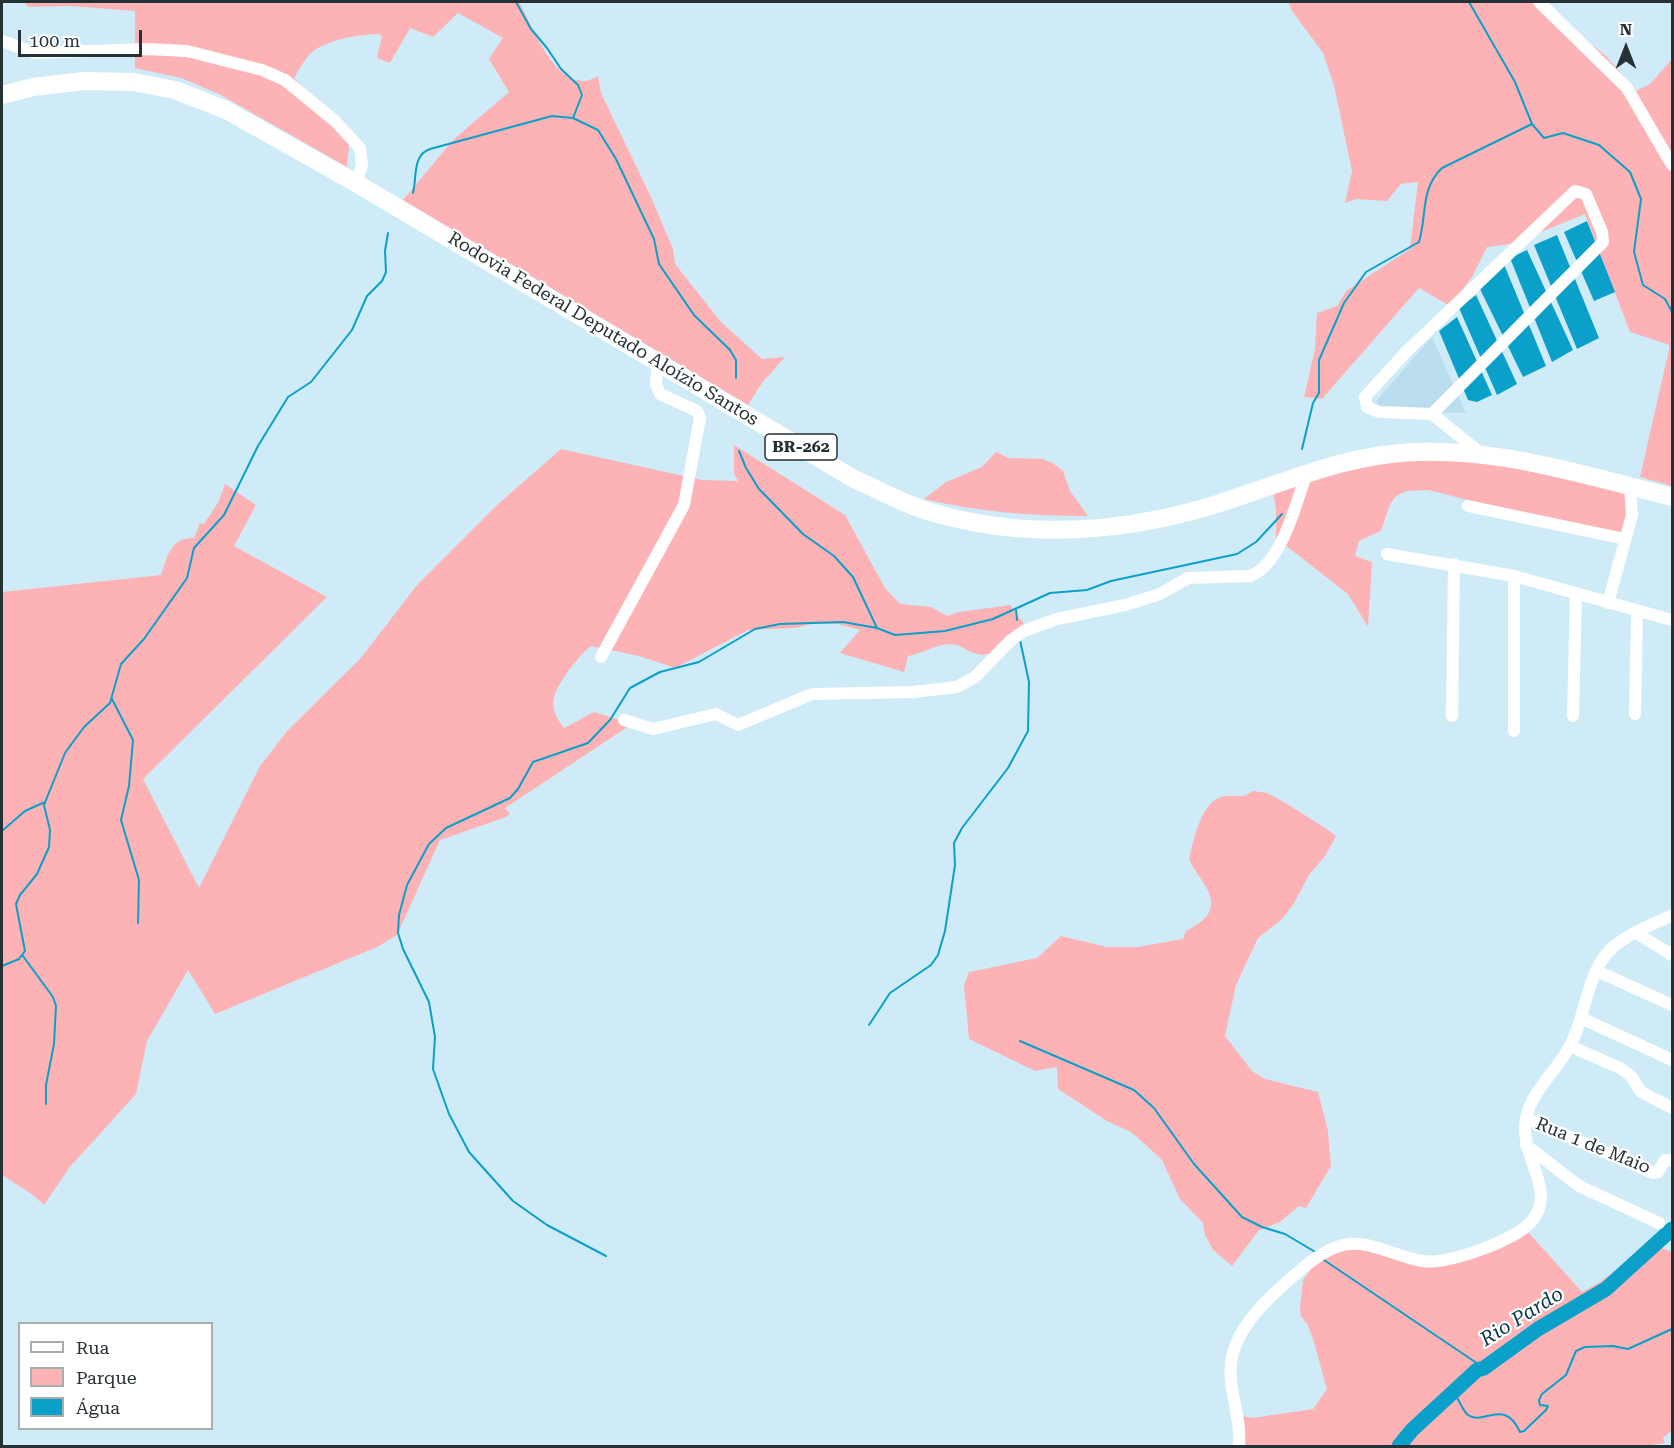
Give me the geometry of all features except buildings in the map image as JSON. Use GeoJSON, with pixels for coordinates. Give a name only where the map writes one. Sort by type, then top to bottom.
{"type":"FeatureCollection","features":[{"type":"Feature","properties":{"kind":"highway","name":"Rodovia Federal Deputado Aloízio Santos"},"geometry":{"type":"LineString","coordinates":[[2,95],[33,87],[84,81],[133,82],[175,90],[226,110],[356,183],[854,479],[923,509],[996,528],[1052,532],[1108,528],[1210,506],[1306,475],[1382,455],[1412,452],[1483,455],[1672,497]]}},
{"type":"Feature","properties":{"kind":"street"},"geometry":{"type":"LineString","coordinates":[[1539,2],[1626,88],[1672,165]]}},
{"type":"Feature","properties":{"kind":"street"},"geometry":{"type":"LineString","coordinates":[[2,40],[35,53],[146,49],[187,51],[262,70],[285,80],[335,121],[360,148],[362,165],[356,183]]}},
{"type":"Feature","properties":{"kind":"street"},"geometry":{"type":"LineString","coordinates":[[1432,414],[1603,242],[1602,232],[1586,194],[1575,191],[1407,351],[1365,397],[1367,407],[1379,411],[1432,414],[1483,455]]}},
{"type":"Feature","properties":{"kind":"street"},"geometry":{"type":"LineString","coordinates":[[601,657],[679,517],[689,487],[700,418],[697,411],[660,394],[656,384],[658,361]]}},
{"type":"Feature","properties":{"kind":"street"},"geometry":{"type":"LineString","coordinates":[[624,720],[653,729],[716,714],[738,725],[812,694],[913,692],[957,687],[975,677],[1010,641],[1024,631],[1057,619],[1125,605],[1160,594],[1188,578],[1250,576],[1258,573],[1276,550],[1306,475]]}},
{"type":"Feature","properties":{"kind":"street"},"geometry":{"type":"LineString","coordinates":[[1608,603],[1632,515],[1630,487]]}},
{"type":"Feature","properties":{"kind":"street"},"geometry":{"type":"LineString","coordinates":[[1468,506],[1625,539]]}},
{"type":"Feature","properties":{"kind":"street"},"geometry":{"type":"LineString","coordinates":[[1387,554],[1514,576],[1637,613],[1672,620]]}},
{"type":"Feature","properties":{"kind":"street"},"geometry":{"type":"LineString","coordinates":[[1452,716],[1454,564]]}},
{"type":"Feature","properties":{"kind":"street"},"geometry":{"type":"LineString","coordinates":[[1514,576],[1514,731]]}},
{"type":"Feature","properties":{"kind":"street"},"geometry":{"type":"LineString","coordinates":[[1573,716],[1576,594]]}},
{"type":"Feature","properties":{"kind":"street"},"geometry":{"type":"LineString","coordinates":[[1635,714],[1637,613]]}},
{"type":"Feature","properties":{"kind":"street"},"geometry":{"type":"LineString","coordinates":[[1239,1446],[1240,1428],[1229,1371],[1233,1352],[1240,1335],[1265,1302],[1314,1259],[1342,1246],[1365,1244],[1410,1258],[1435,1262],[1458,1256],[1520,1230],[1537,1214],[1542,1195],[1526,1145],[1526,1118],[1536,1096],[1570,1046],[1597,971],[1611,949],[1636,933],[1672,915]]}},
{"type":"Feature","properties":{"kind":"street"},"geometry":{"type":"LineString","coordinates":[[1636,933],[1672,955]]}},
{"type":"Feature","properties":{"kind":"street"},"geometry":{"type":"LineString","coordinates":[[1597,971],[1672,1005]]}},
{"type":"Feature","properties":{"kind":"street"},"geometry":{"type":"LineString","coordinates":[[1581,1018],[1672,1060]]}},
{"type":"Feature","properties":{"kind":"street"},"geometry":{"type":"LineString","coordinates":[[1570,1046],[1620,1068],[1631,1076],[1641,1092],[1672,1108]]}},
{"type":"Feature","properties":{"kind":"street","name":"Rua 1 de Maio"},"geometry":{"type":"LineString","coordinates":[[1526,1118],[1655,1173],[1659,1171],[1665,1160],[1672,1160]]}},
{"type":"Feature","properties":{"kind":"street"},"geometry":{"type":"LineString","coordinates":[[1526,1145],[1579,1186],[1659,1223]]}},
{"type":"Feature","properties":{"kind":"shaded area"},"geometry":{"type":"Polygon","coordinates":[[[1432,337],[1466,413],[1382,411],[1376,401],[1432,337]]]}},
{"type":"Feature","properties":{"kind":"green space"},"geometry":{"type":"Polygon","coordinates":[[[24,2],[519,2],[540,43],[560,70],[571,78],[584,81],[598,76],[601,93],[651,197],[673,249],[675,264],[721,322],[762,359],[785,357],[762,383],[748,405],[403,200],[453,140],[509,92],[489,59],[503,38],[458,13],[433,37],[410,28],[390,63],[377,58],[382,36],[379,34],[362,35],[324,45],[306,59],[294,78],[350,135],[347,167],[219,94],[181,78],[135,68],[135,11],[70,6],[28,7],[24,2]]]}},
{"type":"Feature","properties":{"kind":"green space"},"geometry":{"type":"Polygon","coordinates":[[[1288,2],[1540,2],[1549,12],[1606,56],[1636,91],[1650,84],[1672,59],[1672,486],[1640,477],[1670,345],[1630,332],[1585,214],[1511,244],[1487,247],[1472,277],[1450,306],[1419,288],[1322,399],[1304,397],[1315,349],[1317,313],[1337,306],[1346,291],[1410,249],[1418,182],[1401,184],[1387,201],[1356,199],[1345,203],[1352,171],[1334,85],[1323,53],[1288,2]]]}},
{"type":"Feature","properties":{"kind":"green space"},"geometry":{"type":"Polygon","coordinates":[[[734,445],[845,515],[885,588],[900,604],[931,607],[947,616],[959,612],[1010,605],[1024,624],[995,652],[980,655],[955,645],[944,645],[908,656],[904,672],[840,653],[860,630],[838,624],[748,630],[675,668],[639,656],[591,646],[570,669],[556,691],[553,705],[557,718],[564,728],[594,712],[632,724],[505,808],[510,814],[506,817],[440,840],[397,935],[377,947],[215,1014],[188,970],[147,1041],[136,1094],[69,1168],[44,1205],[2,1175],[2,592],[161,575],[171,549],[180,541],[194,538],[200,523],[204,524],[219,501],[225,484],[256,505],[234,546],[327,597],[143,779],[199,888],[260,766],[288,730],[360,659],[418,584],[497,505],[561,449],[702,480],[738,481],[734,473],[734,445]]]}},
{"type":"Feature","properties":{"kind":"green space"},"geometry":{"type":"Polygon","coordinates":[[[996,452],[1009,458],[1043,459],[1054,464],[1063,471],[1070,491],[1088,516],[1005,512],[924,499],[946,482],[982,467],[996,452]]]}},
{"type":"Feature","properties":{"kind":"green space"},"geometry":{"type":"Polygon","coordinates":[[[1423,454],[1507,463],[1625,490],[1629,510],[1624,533],[1516,512],[1428,490],[1407,491],[1396,496],[1390,504],[1381,531],[1359,541],[1355,556],[1372,562],[1368,627],[1348,594],[1276,538],[1276,510],[1272,484],[1423,454]]]}},
{"type":"Feature","properties":{"kind":"green space"},"geometry":{"type":"Polygon","coordinates":[[[1253,791],[1267,793],[1336,836],[1325,856],[1309,875],[1293,905],[1282,919],[1258,938],[1236,985],[1225,1036],[1252,1071],[1265,1079],[1318,1092],[1328,1131],[1331,1166],[1306,1208],[1299,1206],[1280,1222],[1259,1230],[1232,1266],[1213,1250],[1205,1235],[1203,1223],[1180,1199],[1162,1160],[1131,1132],[1107,1121],[1058,1089],[1057,1067],[1035,1071],[969,1039],[964,985],[969,972],[1037,958],[1061,936],[1107,947],[1138,947],[1183,939],[1186,931],[1202,921],[1209,913],[1211,905],[1208,890],[1189,859],[1200,821],[1210,804],[1217,799],[1226,796],[1243,796],[1253,791]]]}},
{"type":"Feature","properties":{"kind":"green space"},"geometry":{"type":"Polygon","coordinates":[[[1528,1232],[1582,1292],[1600,1282],[1651,1244],[1672,1252],[1672,1430],[1663,1438],[1665,1443],[1644,1446],[1237,1446],[1242,1416],[1252,1418],[1313,1409],[1327,1389],[1313,1339],[1307,1323],[1301,1317],[1300,1308],[1303,1280],[1323,1253],[1357,1249],[1429,1266],[1464,1260],[1528,1232]]]}},
{"type":"Feature","properties":{"kind":"water"},"geometry":{"type":"Polygon","coordinates":[[[1587,221],[1615,292],[1594,301],[1564,232],[1587,221]]]}},
{"type":"Feature","properties":{"kind":"water"},"geometry":{"type":"Polygon","coordinates":[[[1557,235],[1599,338],[1577,349],[1534,245],[1557,235]]]}},
{"type":"Feature","properties":{"kind":"water"},"geometry":{"type":"Polygon","coordinates":[[[1527,250],[1573,350],[1552,362],[1510,258],[1527,250]]]}},
{"type":"Feature","properties":{"kind":"water"},"geometry":{"type":"Polygon","coordinates":[[[1503,262],[1546,366],[1523,377],[1480,289],[1503,262]]]}},
{"type":"Feature","properties":{"kind":"water"},"geometry":{"type":"Polygon","coordinates":[[[1476,295],[1517,384],[1497,395],[1459,308],[1476,295]]]}},
{"type":"Feature","properties":{"kind":"water"},"geometry":{"type":"Polygon","coordinates":[[[1457,317],[1492,395],[1477,402],[1468,400],[1439,331],[1457,317]]]}},
{"type":"Feature","properties":{"kind":"waterway"},"geometry":{"type":"LineString","coordinates":[[182,2],[194,2]]}},
{"type":"Feature","properties":{"kind":"waterway"},"geometry":{"type":"LineString","coordinates":[[516,2],[531,29],[561,69],[578,85],[582,95],[573,118]]}},
{"type":"Feature","properties":{"kind":"waterway"},"geometry":{"type":"LineString","coordinates":[[1469,2],[1515,82],[1532,124],[1544,138],[1563,133],[1599,145],[1630,172],[1641,199],[1634,252],[1643,285],[1665,299],[1672,312]]}},
{"type":"Feature","properties":{"kind":"waterway"},"geometry":{"type":"LineString","coordinates":[[413,193],[420,156],[430,149],[552,116],[573,118],[598,130],[616,159],[654,239],[659,264],[694,315],[730,350],[736,360],[736,378]]}},
{"type":"Feature","properties":{"kind":"waterway"},"geometry":{"type":"LineString","coordinates":[[1302,449],[1313,403],[1319,393],[1319,360],[1344,303],[1366,272],[1419,242],[1427,194],[1435,176],[1442,168],[1532,124]]}},
{"type":"Feature","properties":{"kind":"waterway"},"geometry":{"type":"LineString","coordinates":[[2,966],[19,959],[25,951],[16,904],[20,895],[37,874],[49,847],[50,830],[44,805],[65,753],[84,727],[110,703],[121,664],[144,639],[187,578],[194,548],[224,515],[258,446],[288,397],[311,382],[352,330],[367,296],[382,281],[386,272],[385,251],[388,233]]}},
{"type":"Feature","properties":{"kind":"waterway"},"geometry":{"type":"LineString","coordinates":[[739,451],[759,489],[803,534],[834,556],[853,577],[877,628]]}},
{"type":"Feature","properties":{"kind":"waterway"},"geometry":{"type":"LineString","coordinates":[[606,1256],[547,1225],[513,1201],[469,1152],[449,1114],[433,1069],[435,1037],[429,1002],[403,949],[398,933],[399,915],[407,885],[429,844],[446,828],[510,798],[518,789],[533,762],[588,743],[610,720],[630,688],[660,672],[699,662],[755,629],[780,624],[843,622],[877,628],[895,635],[945,631],[993,619],[1050,593],[1087,590],[1111,581],[1237,554],[1256,542],[1282,514]]}},
{"type":"Feature","properties":{"kind":"waterway"},"geometry":{"type":"LineString","coordinates":[[1016,609],[1017,620]]}},
{"type":"Feature","properties":{"kind":"waterway"},"geometry":{"type":"LineString","coordinates":[[869,1025],[890,993],[931,965],[938,955],[945,931],[955,865],[954,843],[962,828],[1008,768],[1028,731],[1029,682],[1020,640]]}},
{"type":"Feature","properties":{"kind":"waterway"},"geometry":{"type":"LineString","coordinates":[[112,699],[133,740],[129,786],[121,820],[139,880],[138,923]]}},
{"type":"Feature","properties":{"kind":"waterway"},"geometry":{"type":"LineString","coordinates":[[2,831],[25,811],[45,802]]}},
{"type":"Feature","properties":{"kind":"waterway"},"geometry":{"type":"LineString","coordinates":[[23,956],[53,997],[56,1006],[54,1044],[46,1085],[46,1104]]}},
{"type":"Feature","properties":{"kind":"waterway"},"geometry":{"type":"LineString","coordinates":[[1020,1041],[1134,1090],[1154,1108],[1194,1164],[1242,1217],[1262,1227],[1285,1234],[1317,1253]]}},
{"type":"Feature","properties":{"kind":"waterway","name":"Rio Pardo"},"geometry":{"type":"LineString","coordinates":[[1399,1446],[1412,1430],[1477,1370],[1484,1368],[1538,1329],[1606,1289],[1672,1229]]}},
{"type":"Feature","properties":{"kind":"waterway"},"geometry":{"type":"LineString","coordinates":[[1324,1260],[1484,1368]]}},
{"type":"Feature","properties":{"kind":"waterway"},"geometry":{"type":"LineString","coordinates":[[1448,1394],[1455,1395],[1468,1415],[1480,1417],[1500,1414],[1514,1422],[1520,1432],[1524,1431],[1546,1410],[1548,1406],[1540,1405],[1539,1400],[1542,1394],[1566,1375],[1576,1351],[1585,1347],[1613,1346],[1628,1349],[1672,1329]]}}]}
